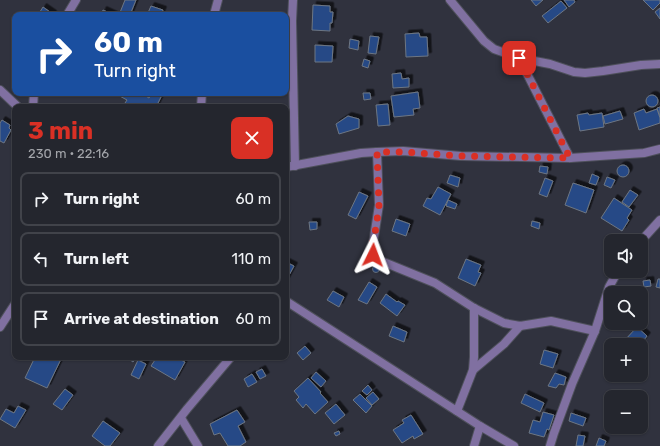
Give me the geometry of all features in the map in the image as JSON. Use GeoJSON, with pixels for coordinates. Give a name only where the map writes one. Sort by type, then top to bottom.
{"type":"FeatureCollection","features":[{"type":"Feature","properties":{"kind":"street"},"geometry":{"type":"LineString","coordinates":[[69,12],[76,0]]}},
{"type":"Feature","properties":{"kind":"street"},"geometry":{"type":"LineString","coordinates":[[215,12],[218,0]]}},
{"type":"Feature","properties":{"kind":"street"},"geometry":{"type":"LineString","coordinates":[[293,0],[292,21],[295,166]]}},
{"type":"Feature","properties":{"kind":"street"},"geometry":{"type":"LineString","coordinates":[[450,0],[484,41],[494,49],[519,58],[550,64],[574,72],[585,73],[641,65],[660,64]]}},
{"type":"Feature","properties":{"kind":"street"},"geometry":{"type":"LineString","coordinates":[[519,58],[570,158]]}},
{"type":"Feature","properties":{"kind":"street"},"geometry":{"type":"LineString","coordinates":[[0,90],[15,104]]}},
{"type":"Feature","properties":{"kind":"street"},"geometry":{"type":"LineString","coordinates":[[289,167],[361,153],[377,152],[403,152],[461,156],[570,158],[644,153],[660,150]]}},
{"type":"Feature","properties":{"kind":"street"},"geometry":{"type":"LineString","coordinates":[[377,152],[379,205],[372,244],[373,255],[376,259],[435,282],[474,308],[504,324],[520,326],[551,321],[595,331]]}},
{"type":"Feature","properties":{"kind":"street"},"geometry":{"type":"LineString","coordinates":[[647,234],[660,220]]}},
{"type":"Feature","properties":{"kind":"street"},"geometry":{"type":"LineString","coordinates":[[550,446],[572,384],[595,331],[609,287],[614,278]]}},
{"type":"Feature","properties":{"kind":"street"},"geometry":{"type":"LineString","coordinates":[[289,303],[480,426],[514,446]]}},
{"type":"Feature","properties":{"kind":"street"},"geometry":{"type":"LineString","coordinates":[[457,411],[473,370],[474,308]]}},
{"type":"Feature","properties":{"kind":"street"},"geometry":{"type":"LineString","coordinates":[[0,327],[12,309]]}},
{"type":"Feature","properties":{"kind":"street"},"geometry":{"type":"LineString","coordinates":[[473,370],[504,344],[520,326]]}},
{"type":"Feature","properties":{"kind":"street"},"geometry":{"type":"LineString","coordinates":[[158,446],[229,360]]}},
{"type":"Feature","properties":{"kind":"street"},"geometry":{"type":"LineString","coordinates":[[181,418],[198,446]]}},
{"type":"Feature","properties":{"kind":"street"},"geometry":{"type":"LineString","coordinates":[[474,446],[480,426]]}},
{"type":"Feature","properties":{"kind":"building"},"geometry":{"type":"Polygon","coordinates":[[[125,0],[136,0],[131,12],[120,12],[125,0]]]}},
{"type":"Feature","properties":{"kind":"building"},"geometry":{"type":"Polygon","coordinates":[[[531,0],[543,0],[536,6],[531,0]]]}},
{"type":"Feature","properties":{"kind":"building"},"geometry":{"type":"Polygon","coordinates":[[[564,0],[574,0],[575,2],[569,7],[564,0]]]}},
{"type":"Feature","properties":{"kind":"building"},"geometry":{"type":"Polygon","coordinates":[[[643,0],[660,0],[660,3],[653,10],[643,0]]]}},
{"type":"Feature","properties":{"kind":"building"},"geometry":{"type":"Polygon","coordinates":[[[561,1],[567,8],[548,23],[542,16],[561,1]]]}},
{"type":"Feature","properties":{"kind":"building"},"geometry":{"type":"Polygon","coordinates":[[[313,5],[330,6],[330,12],[333,12],[332,23],[330,23],[330,31],[312,30],[313,5]]]}},
{"type":"Feature","properties":{"kind":"building"},"geometry":{"type":"Polygon","coordinates":[[[151,6],[163,10],[162,12],[148,12],[151,6]]]}},
{"type":"Feature","properties":{"kind":"building"},"geometry":{"type":"Polygon","coordinates":[[[43,7],[50,12],[40,12],[43,7]]]}},
{"type":"Feature","properties":{"kind":"building"},"geometry":{"type":"Polygon","coordinates":[[[660,8],[660,19],[655,12],[660,8]]]}},
{"type":"Feature","properties":{"kind":"building"},"geometry":{"type":"Polygon","coordinates":[[[419,33],[420,37],[427,37],[428,56],[406,57],[405,34],[419,33]]]}},
{"type":"Feature","properties":{"kind":"building"},"geometry":{"type":"Polygon","coordinates":[[[370,36],[379,37],[376,54],[368,53],[370,36]]]}},
{"type":"Feature","properties":{"kind":"building"},"geometry":{"type":"Polygon","coordinates":[[[350,39],[359,41],[358,50],[349,48],[350,39]]]}},
{"type":"Feature","properties":{"kind":"building"},"geometry":{"type":"Polygon","coordinates":[[[315,45],[333,46],[332,62],[315,62],[315,45]]]}},
{"type":"Feature","properties":{"kind":"building"},"geometry":{"type":"Polygon","coordinates":[[[364,59],[370,61],[368,68],[362,66],[364,59]]]}},
{"type":"Feature","properties":{"kind":"building"},"geometry":{"type":"Polygon","coordinates":[[[401,73],[402,79],[409,78],[409,87],[393,88],[392,74],[401,73]]]}},
{"type":"Feature","properties":{"kind":"building"},"geometry":{"type":"Polygon","coordinates":[[[418,92],[420,108],[413,109],[414,115],[394,117],[391,96],[418,92]]]}},
{"type":"Feature","properties":{"kind":"building"},"geometry":{"type":"Polygon","coordinates":[[[363,93],[370,93],[371,99],[364,100],[363,93]]]}},
{"type":"Feature","properties":{"kind":"building"},"geometry":{"type":"Polygon","coordinates":[[[650,95],[654,95],[658,101],[654,107],[650,107],[646,103],[646,99],[650,95]]]}},
{"type":"Feature","properties":{"kind":"building"},"geometry":{"type":"Polygon","coordinates":[[[120,96],[146,96],[149,98],[150,96],[161,97],[158,104],[124,104],[127,100],[120,96]]]}},
{"type":"Feature","properties":{"kind":"building"},"geometry":{"type":"Polygon","coordinates":[[[388,104],[390,125],[378,126],[376,105],[388,104]]]}},
{"type":"Feature","properties":{"kind":"building"},"geometry":{"type":"Polygon","coordinates":[[[660,107],[660,117],[657,108],[660,107]]]}},
{"type":"Feature","properties":{"kind":"building"},"geometry":{"type":"Polygon","coordinates":[[[644,109],[646,113],[657,109],[660,123],[639,130],[634,113],[644,109]]]}},
{"type":"Feature","properties":{"kind":"building"},"geometry":{"type":"Polygon","coordinates":[[[620,111],[623,119],[605,124],[603,116],[620,111]]]}},
{"type":"Feature","properties":{"kind":"building"},"geometry":{"type":"Polygon","coordinates":[[[588,113],[589,115],[602,113],[604,127],[580,131],[577,115],[588,113]]]}},
{"type":"Feature","properties":{"kind":"building"},"geometry":{"type":"Polygon","coordinates":[[[348,116],[359,119],[359,128],[339,134],[336,124],[348,116]]]}},
{"type":"Feature","properties":{"kind":"building"},"geometry":{"type":"Polygon","coordinates":[[[2,120],[10,125],[9,128],[11,130],[4,143],[0,141],[0,123],[2,120]]]}},
{"type":"Feature","properties":{"kind":"building"},"geometry":{"type":"Polygon","coordinates":[[[621,165],[625,165],[629,171],[625,177],[621,177],[617,173],[617,169],[621,165]]]}},
{"type":"Feature","properties":{"kind":"building"},"geometry":{"type":"Polygon","coordinates":[[[540,166],[548,167],[547,174],[539,172],[540,166]]]}},
{"type":"Feature","properties":{"kind":"building"},"geometry":{"type":"Polygon","coordinates":[[[592,174],[599,177],[596,185],[589,183],[592,174]]]}},
{"type":"Feature","properties":{"kind":"building"},"geometry":{"type":"Polygon","coordinates":[[[450,175],[460,178],[458,187],[447,183],[450,175]]]}},
{"type":"Feature","properties":{"kind":"building"},"geometry":{"type":"Polygon","coordinates":[[[607,177],[615,180],[611,188],[604,185],[607,177]]]}},
{"type":"Feature","properties":{"kind":"building"},"geometry":{"type":"Polygon","coordinates":[[[545,178],[553,181],[547,197],[539,194],[545,178]]]}},
{"type":"Feature","properties":{"kind":"building"},"geometry":{"type":"Polygon","coordinates":[[[573,183],[594,190],[586,213],[565,205],[573,183]]]}},
{"type":"Feature","properties":{"kind":"building"},"geometry":{"type":"Polygon","coordinates":[[[438,187],[451,194],[440,215],[423,206],[427,198],[431,199],[438,187]]]}},
{"type":"Feature","properties":{"kind":"building"},"geometry":{"type":"Polygon","coordinates":[[[630,190],[638,195],[629,207],[622,202],[630,190]]]}},
{"type":"Feature","properties":{"kind":"building"},"geometry":{"type":"Polygon","coordinates":[[[359,192],[368,196],[356,219],[348,215],[359,192]]]}},
{"type":"Feature","properties":{"kind":"building"},"geometry":{"type":"Polygon","coordinates":[[[614,198],[632,210],[627,218],[629,220],[622,231],[601,218],[614,198]]]}},
{"type":"Feature","properties":{"kind":"building"},"geometry":{"type":"Polygon","coordinates":[[[448,200],[457,204],[455,209],[446,206],[448,200]]]}},
{"type":"Feature","properties":{"kind":"building"},"geometry":{"type":"Polygon","coordinates":[[[396,219],[410,224],[406,236],[392,231],[396,219]]]}},
{"type":"Feature","properties":{"kind":"building"},"geometry":{"type":"Polygon","coordinates":[[[532,221],[540,223],[539,229],[531,226],[532,221]]]}},
{"type":"Feature","properties":{"kind":"building"},"geometry":{"type":"Polygon","coordinates":[[[309,222],[317,222],[317,229],[310,230],[309,222]]]}},
{"type":"Feature","properties":{"kind":"building"},"geometry":{"type":"Polygon","coordinates":[[[466,259],[481,265],[478,272],[481,273],[475,286],[458,278],[466,259]]]}},
{"type":"Feature","properties":{"kind":"building"},"geometry":{"type":"Polygon","coordinates":[[[289,264],[294,266],[289,275],[289,264]]]}},
{"type":"Feature","properties":{"kind":"building"},"geometry":{"type":"Polygon","coordinates":[[[376,266],[379,269],[376,272],[373,269],[376,266]]]}},
{"type":"Feature","properties":{"kind":"building"},"geometry":{"type":"Polygon","coordinates":[[[658,279],[660,279],[660,288],[656,287],[658,279]]]}},
{"type":"Feature","properties":{"kind":"building"},"geometry":{"type":"Polygon","coordinates":[[[650,280],[651,286],[644,286],[643,281],[650,280]]]}},
{"type":"Feature","properties":{"kind":"building"},"geometry":{"type":"Polygon","coordinates":[[[369,282],[377,287],[367,304],[358,300],[369,282]]]}},
{"type":"Feature","properties":{"kind":"building"},"geometry":{"type":"Polygon","coordinates":[[[333,291],[344,297],[339,307],[327,300],[333,291]]]}},
{"type":"Feature","properties":{"kind":"building"},"geometry":{"type":"Polygon","coordinates":[[[386,294],[397,302],[398,301],[405,305],[397,316],[380,303],[386,294]]]}},
{"type":"Feature","properties":{"kind":"building"},"geometry":{"type":"Polygon","coordinates":[[[393,326],[407,332],[404,342],[389,336],[393,326]]]}},
{"type":"Feature","properties":{"kind":"building"},"geometry":{"type":"Polygon","coordinates":[[[634,330],[640,330],[647,336],[645,338],[627,338],[634,330]]]}},
{"type":"Feature","properties":{"kind":"building"},"geometry":{"type":"Polygon","coordinates":[[[305,346],[311,353],[303,360],[297,353],[305,346]]]}},
{"type":"Feature","properties":{"kind":"building"},"geometry":{"type":"Polygon","coordinates":[[[544,350],[558,354],[553,368],[540,364],[544,350]]]}},
{"type":"Feature","properties":{"kind":"building"},"geometry":{"type":"Polygon","coordinates":[[[34,360],[61,360],[47,388],[25,378],[34,360]]]}},
{"type":"Feature","properties":{"kind":"building"},"geometry":{"type":"Polygon","coordinates":[[[138,360],[146,364],[139,379],[131,375],[138,360]]]}},
{"type":"Feature","properties":{"kind":"building"},"geometry":{"type":"Polygon","coordinates":[[[155,360],[181,360],[185,362],[175,380],[151,366],[155,360]]]}},
{"type":"Feature","properties":{"kind":"building"},"geometry":{"type":"Polygon","coordinates":[[[262,369],[266,376],[260,379],[256,372],[262,369]]]}},
{"type":"Feature","properties":{"kind":"building"},"geometry":{"type":"Polygon","coordinates":[[[316,372],[326,381],[321,387],[311,378],[316,372]]]}},
{"type":"Feature","properties":{"kind":"building"},"geometry":{"type":"Polygon","coordinates":[[[555,373],[566,377],[564,385],[559,384],[556,388],[548,386],[555,373]]]}},
{"type":"Feature","properties":{"kind":"building"},"geometry":{"type":"Polygon","coordinates":[[[252,374],[257,382],[248,387],[244,379],[252,374]]]}},
{"type":"Feature","properties":{"kind":"building"},"geometry":{"type":"Polygon","coordinates":[[[308,378],[328,402],[315,414],[306,404],[303,408],[296,400],[299,397],[294,391],[308,378]]]}},
{"type":"Feature","properties":{"kind":"building"},"geometry":{"type":"Polygon","coordinates":[[[368,385],[372,390],[367,395],[362,391],[368,385]]]}},
{"type":"Feature","properties":{"kind":"building"},"geometry":{"type":"Polygon","coordinates":[[[65,389],[73,395],[62,410],[53,404],[65,389]]]}},
{"type":"Feature","properties":{"kind":"building"},"geometry":{"type":"Polygon","coordinates":[[[373,392],[379,399],[372,405],[366,398],[373,392]]]}},
{"type":"Feature","properties":{"kind":"building"},"geometry":{"type":"Polygon","coordinates":[[[360,394],[372,406],[366,413],[353,400],[360,394]]]}},
{"type":"Feature","properties":{"kind":"building"},"geometry":{"type":"Polygon","coordinates":[[[525,394],[544,403],[540,412],[521,403],[525,394]]]}},
{"type":"Feature","properties":{"kind":"building"},"geometry":{"type":"Polygon","coordinates":[[[336,404],[345,415],[334,424],[325,413],[336,404]]]}},
{"type":"Feature","properties":{"kind":"building"},"geometry":{"type":"Polygon","coordinates":[[[18,406],[26,410],[15,428],[0,419],[6,409],[14,413],[18,406]]]}},
{"type":"Feature","properties":{"kind":"building"},"geometry":{"type":"Polygon","coordinates":[[[237,410],[245,422],[238,426],[246,442],[240,446],[228,446],[220,433],[214,435],[210,424],[237,410]]]}},
{"type":"Feature","properties":{"kind":"building"},"geometry":{"type":"Polygon","coordinates":[[[543,412],[554,415],[549,430],[547,429],[544,437],[529,433],[533,420],[540,422],[543,412]]]}},
{"type":"Feature","properties":{"kind":"building"},"geometry":{"type":"Polygon","coordinates":[[[571,413],[586,418],[583,426],[569,421],[571,413]]]}},
{"type":"Feature","properties":{"kind":"building"},"geometry":{"type":"Polygon","coordinates":[[[411,415],[423,434],[414,439],[413,436],[402,443],[393,430],[404,423],[402,420],[411,415]]]}},
{"type":"Feature","properties":{"kind":"building"},"geometry":{"type":"Polygon","coordinates":[[[103,421],[120,433],[110,446],[105,446],[92,436],[103,421]]]}},
{"type":"Feature","properties":{"kind":"building"},"geometry":{"type":"Polygon","coordinates":[[[339,431],[340,434],[336,436],[334,433],[339,431]]]}},
{"type":"Feature","properties":{"kind":"building"},"geometry":{"type":"Polygon","coordinates":[[[578,435],[585,436],[583,446],[576,446],[578,435]]]}},
{"type":"Feature","properties":{"kind":"building"},"geometry":{"type":"Polygon","coordinates":[[[599,438],[606,441],[604,446],[596,446],[599,438]]]}},
{"type":"Feature","properties":{"kind":"route"},"geometry":{"type":"LineString","coordinates":[[373,255],[372,244],[379,205],[377,152],[403,152],[461,156],[570,158],[519,58]]}}]}
